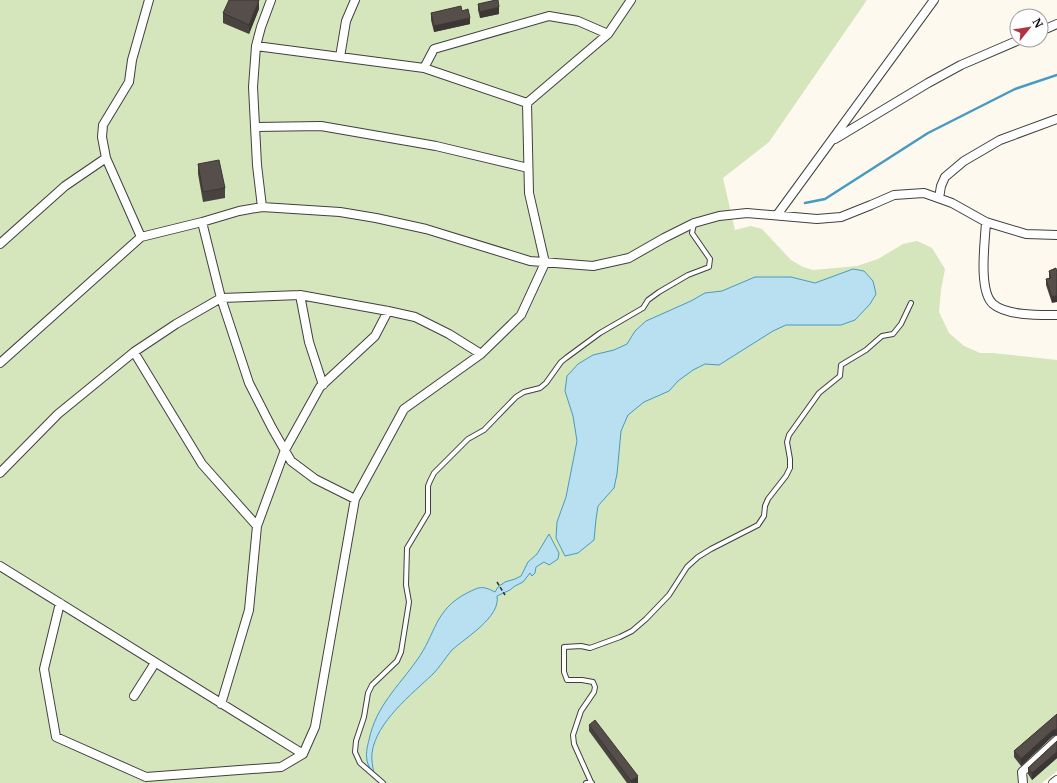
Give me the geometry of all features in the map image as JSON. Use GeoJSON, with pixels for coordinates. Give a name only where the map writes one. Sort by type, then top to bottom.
{"type":"FeatureCollection","features":[{"type":"Feature","properties":{"kind":"street"},"geometry":{"type":"LineString","coordinates":[[141,237],[106,158],[102,137],[103,125],[129,82],[132,60],[149,0]]}},
{"type":"Feature","properties":{"kind":"street"},"geometry":{"type":"LineString","coordinates":[[262,207],[257,165],[253,87],[256,46],[271,0]]}},
{"type":"Feature","properties":{"kind":"street"},"geometry":{"type":"LineString","coordinates":[[340,57],[346,21],[355,0]]}},
{"type":"Feature","properties":{"kind":"street"},"geometry":{"type":"LineString","coordinates":[[527,103],[608,34],[631,0]]}},
{"type":"Feature","properties":{"kind":"street"},"geometry":{"type":"LineString","coordinates":[[777,215],[934,0]]}},
{"type":"Feature","properties":{"kind":"street"},"geometry":{"type":"LineString","coordinates":[[424,68],[434,49],[549,16],[578,21],[608,34]]}},
{"type":"Feature","properties":{"kind":"street"},"geometry":{"type":"LineString","coordinates":[[831,142],[961,65],[1009,44]]}},
{"type":"Feature","properties":{"kind":"street"},"geometry":{"type":"LineString","coordinates":[[256,46],[424,68],[527,103]]}},
{"type":"Feature","properties":{"kind":"street"},"geometry":{"type":"LineString","coordinates":[[60,604],[44,669],[56,737],[146,777],[281,767],[303,754],[315,727],[355,499],[404,410],[481,354],[521,315],[545,263],[529,193],[527,103]]}},
{"type":"Feature","properties":{"kind":"street"},"geometry":{"type":"LineString","coordinates":[[939,198],[941,186],[945,177],[964,161],[1000,140],[1057,119]]}},
{"type":"Feature","properties":{"kind":"street"},"geometry":{"type":"LineString","coordinates":[[256,127],[321,126],[436,146],[528,168]]}},
{"type":"Feature","properties":{"kind":"street"},"geometry":{"type":"LineString","coordinates":[[0,244],[65,186],[106,158]]}},
{"type":"Feature","properties":{"kind":"street"},"geometry":{"type":"LineString","coordinates":[[0,363],[141,237],[239,211],[262,207],[340,212],[376,218],[426,229],[530,261],[593,266],[629,258],[694,223],[718,216],[747,213],[817,219],[841,217],[894,195],[924,193],[952,202],[986,222],[1026,234],[1057,235]]}},
{"type":"Feature","properties":{"kind":"street"},"geometry":{"type":"LineString","coordinates":[[202,222],[221,298],[248,384],[272,428],[291,461],[315,478],[355,499]]}},
{"type":"Feature","properties":{"kind":"street"},"geometry":{"type":"LineString","coordinates":[[986,222],[984,275],[987,294],[993,304],[1020,314],[1057,316]]}},
{"type":"Feature","properties":{"kind":"street"},"geometry":{"type":"LineString","coordinates":[[0,473],[58,414],[134,352],[176,324],[221,298],[300,295],[388,311],[415,317],[449,334],[481,354]]}},
{"type":"Feature","properties":{"kind":"street"},"geometry":{"type":"LineString","coordinates":[[300,295],[308,342],[323,384]]}},
{"type":"Feature","properties":{"kind":"street"},"geometry":{"type":"LineString","coordinates":[[221,704],[249,610],[257,526],[285,450],[320,387],[375,336],[388,311]]}},
{"type":"Feature","properties":{"kind":"street"},"geometry":{"type":"LineString","coordinates":[[134,352],[202,464],[257,526]]}},
{"type":"Feature","properties":{"kind":"street"},"geometry":{"type":"LineString","coordinates":[[0,566],[303,754]]}},
{"type":"Feature","properties":{"kind":"street"},"geometry":{"type":"LineString","coordinates":[[134,696],[155,663]]}},
{"type":"Feature","properties":{"kind":"street"},"geometry":{"type":"LineString","coordinates":[[1023,783],[1022,772],[1057,740]]}},
{"type":"Feature","properties":{"kind":"street"},"geometry":{"type":"LineString","coordinates":[[1053,783],[1057,780]]}},
{"type":"Feature","properties":{"kind":"lane"},"geometry":{"type":"LineString","coordinates":[[383,783],[360,763],[355,752],[356,741],[364,718],[368,693],[372,685],[396,661],[401,652],[409,602],[406,585],[407,548],[428,513],[428,486],[434,473],[468,439],[484,430],[516,397],[524,392],[534,390],[546,384],[561,362],[566,358],[606,329],[643,308],[648,300],[660,292],[688,276],[709,267],[710,259],[692,233],[694,223]]}},
{"type":"Feature","properties":{"kind":"lane"},"geometry":{"type":"LineString","coordinates":[[590,783],[574,744],[573,735],[581,711],[594,692],[593,682],[568,680],[564,672],[564,647],[581,646],[590,648],[632,631],[669,595],[687,568],[698,557],[758,525],[764,516],[765,506],[768,499],[786,476],[790,468],[787,442],[789,435],[819,393],[840,376],[841,365],[866,350],[882,336],[893,334],[901,324],[911,303]]}},
{"type":"Feature","properties":{"kind":"path"},"geometry":{"type":"LineString","coordinates":[[497,582],[505,595]]}},
{"type":"Feature","properties":{"kind":"green space"},"geometry":{"type":"Polygon","coordinates":[[[0,0],[867,0],[769,142],[723,178],[735,230],[751,226],[762,229],[791,260],[803,267],[813,270],[857,266],[878,259],[903,244],[917,241],[932,248],[945,269],[939,312],[949,333],[964,346],[980,353],[994,353],[1057,360],[1057,771],[1042,783],[0,783],[0,0]]]}},
{"type":"Feature","properties":{"kind":"water"},"geometry":{"type":"Polygon","coordinates":[[[853,269],[864,271],[873,281],[876,294],[870,304],[855,320],[841,325],[786,325],[773,331],[719,365],[705,364],[693,370],[678,381],[669,391],[644,402],[628,415],[621,431],[617,474],[614,488],[598,506],[594,540],[578,553],[565,556],[556,538],[557,522],[566,497],[577,441],[573,416],[565,391],[567,376],[578,364],[593,355],[614,350],[627,344],[635,331],[646,321],[691,301],[705,293],[722,291],[755,277],[791,277],[815,283],[853,269]]]}},
{"type":"Feature","properties":{"kind":"water"},"geometry":{"type":"Polygon","coordinates":[[[549,534],[559,553],[558,559],[549,565],[544,562],[536,567],[535,573],[532,576],[530,573],[523,582],[497,596],[497,604],[488,619],[452,650],[433,674],[396,709],[380,730],[375,742],[372,753],[374,774],[368,764],[366,755],[372,728],[388,697],[417,660],[442,615],[456,600],[471,591],[478,588],[487,588],[495,592],[498,587],[505,582],[521,576],[528,562],[537,554],[549,534]]]}},
{"type":"Feature","properties":{"kind":"building"},"geometry":{"type":"Polygon","coordinates":[[[229,0],[259,0],[249,25],[223,13],[229,0]]]}},
{"type":"Feature","properties":{"kind":"building"},"geometry":{"type":"Polygon","coordinates":[[[498,0],[499,7],[480,12],[478,4],[498,0]]]}},
{"type":"Feature","properties":{"kind":"building"},"geometry":{"type":"Polygon","coordinates":[[[461,6],[462,11],[468,9],[470,18],[434,26],[431,13],[461,6]]]}},
{"type":"Feature","properties":{"kind":"building"},"geometry":{"type":"Polygon","coordinates":[[[219,160],[225,188],[203,192],[198,164],[219,160]]]}},
{"type":"Feature","properties":{"kind":"building"},"geometry":{"type":"Polygon","coordinates":[[[1056,268],[1057,295],[1052,297],[1046,279],[1051,278],[1049,271],[1056,268]]]}},
{"type":"Feature","properties":{"kind":"building"},"geometry":{"type":"Polygon","coordinates":[[[1057,714],[1057,729],[1053,730],[1021,759],[1014,751],[1057,714]]]}},
{"type":"Feature","properties":{"kind":"building"},"geometry":{"type":"Polygon","coordinates":[[[595,720],[638,776],[631,781],[589,725],[595,720]]]}},
{"type":"Feature","properties":{"kind":"building"},"geometry":{"type":"Polygon","coordinates":[[[1057,741],[1057,752],[1032,773],[1028,768],[1057,741]]]}},
{"type":"Feature","properties":{"kind":"waterway"},"geometry":{"type":"LineString","coordinates":[[805,203],[825,199],[928,133],[1015,89],[1057,75]]}}]}
